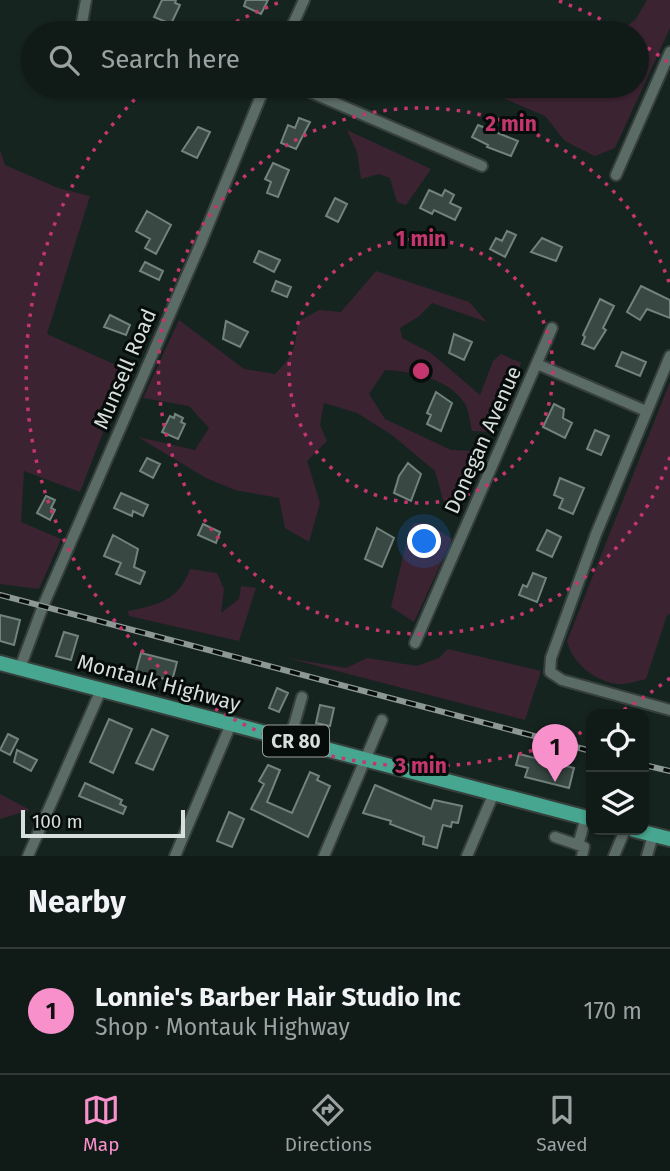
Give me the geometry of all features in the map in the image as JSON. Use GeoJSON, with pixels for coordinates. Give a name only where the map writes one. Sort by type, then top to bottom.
{"type":"FeatureCollection","features":[{"type":"Feature","properties":{"kind":"main road","name":"Montauk Highway"},"geometry":{"type":"LineString","coordinates":[[0,663],[586,817]]}},
{"type":"Feature","properties":{"kind":"main road"},"geometry":{"type":"LineString","coordinates":[[649,834],[670,839]]}},
{"type":"Feature","properties":{"kind":"street"},"geometry":{"type":"LineString","coordinates":[[82,21],[86,0]]}},
{"type":"Feature","properties":{"kind":"street"},"geometry":{"type":"LineString","coordinates":[[294,21],[304,0]]}},
{"type":"Feature","properties":{"kind":"street"},"geometry":{"type":"LineString","coordinates":[[616,175],[670,52]]}},
{"type":"Feature","properties":{"kind":"street","name":"Munsell Road"},"geometry":{"type":"LineString","coordinates":[[20,668],[36,623],[200,245],[260,98]]}},
{"type":"Feature","properties":{"kind":"street"},"geometry":{"type":"LineString","coordinates":[[324,98],[482,166]]}},
{"type":"Feature","properties":{"kind":"street","name":"Donegan Avenue"},"geometry":{"type":"LineString","coordinates":[[415,643],[552,328]]}},
{"type":"Feature","properties":{"kind":"street"},"geometry":{"type":"LineString","coordinates":[[670,356],[560,633],[551,658],[550,672],[562,680],[670,710]]}},
{"type":"Feature","properties":{"kind":"street"},"geometry":{"type":"LineString","coordinates":[[537,364],[646,411]]}},
{"type":"Feature","properties":{"kind":"street"},"geometry":{"type":"LineString","coordinates":[[27,856],[101,690]]}},
{"type":"Feature","properties":{"kind":"street"},"geometry":{"type":"LineString","coordinates":[[290,739],[302,696]]}},
{"type":"Feature","properties":{"kind":"street"},"geometry":{"type":"LineString","coordinates":[[324,856],[382,720]]}},
{"type":"Feature","properties":{"kind":"street"},"geometry":{"type":"LineString","coordinates":[[175,856],[231,724]]}},
{"type":"Feature","properties":{"kind":"street"},"geometry":{"type":"LineString","coordinates":[[467,856],[494,793]]}},
{"type":"Feature","properties":{"kind":"street"},"geometry":{"type":"LineString","coordinates":[[578,845],[586,825]]}},
{"type":"Feature","properties":{"kind":"street"},"geometry":{"type":"LineString","coordinates":[[614,856],[623,835]]}},
{"type":"Feature","properties":{"kind":"street"},"geometry":{"type":"LineString","coordinates":[[647,856],[653,835]]}},
{"type":"Feature","properties":{"kind":"street"},"geometry":{"type":"LineString","coordinates":[[555,837],[584,847],[582,856]]}},
{"type":"Feature","properties":{"kind":"shaded area"},"geometry":{"type":"Polygon","coordinates":[[[647,0],[670,0],[670,28],[649,74],[649,21],[633,21],[647,0]]]}},
{"type":"Feature","properties":{"kind":"shaded area"},"geometry":{"type":"Polygon","coordinates":[[[503,98],[638,98],[615,148],[595,156],[565,141],[545,116],[503,98]]]}},
{"type":"Feature","properties":{"kind":"shaded area"},"geometry":{"type":"Polygon","coordinates":[[[347,130],[431,169],[406,205],[397,202],[390,178],[379,174],[361,179],[357,152],[347,130]]]}},
{"type":"Feature","properties":{"kind":"shaded area"},"geometry":{"type":"Polygon","coordinates":[[[0,150],[5,165],[58,188],[90,196],[47,334],[116,365],[123,381],[80,492],[24,471],[21,522],[61,539],[39,589],[0,584],[0,150]]]}},
{"type":"Feature","properties":{"kind":"shaded area"},"geometry":{"type":"Polygon","coordinates":[[[376,271],[469,302],[487,322],[432,303],[418,317],[400,328],[402,338],[431,353],[480,395],[493,361],[501,354],[521,363],[493,432],[472,431],[466,407],[459,395],[429,378],[385,370],[369,394],[385,419],[451,450],[474,451],[468,491],[444,503],[435,471],[392,435],[357,413],[324,403],[320,425],[327,441],[307,461],[320,503],[309,542],[285,528],[279,498],[235,490],[206,478],[138,437],[195,450],[209,428],[189,406],[143,398],[179,320],[244,369],[275,374],[292,351],[297,322],[319,310],[341,312],[376,271]]]}},
{"type":"Feature","properties":{"kind":"shaded area"},"geometry":{"type":"Polygon","coordinates":[[[670,382],[670,614],[667,615],[646,679],[617,684],[586,670],[574,657],[567,641],[670,382]]]}},
{"type":"Feature","properties":{"kind":"shaded area"},"geometry":{"type":"Polygon","coordinates":[[[414,523],[427,523],[452,539],[414,622],[391,607],[409,531],[414,523]]]}},
{"type":"Feature","properties":{"kind":"shaded area"},"geometry":{"type":"Polygon","coordinates":[[[190,569],[217,573],[224,589],[221,613],[239,599],[241,586],[256,588],[239,641],[129,616],[128,611],[158,603],[174,594],[190,569]]]}},
{"type":"Feature","properties":{"kind":"shaded area"},"geometry":{"type":"Polygon","coordinates":[[[448,649],[541,671],[525,720],[287,658],[346,668],[367,658],[417,666],[439,658],[448,649]]]}},
{"type":"Feature","properties":{"kind":"shaded area"},"geometry":{"type":"Polygon","coordinates":[[[0,794],[30,810],[0,819],[0,794]]]}},
{"type":"Feature","properties":{"kind":"building"},"geometry":{"type":"Polygon","coordinates":[[[162,0],[176,0],[175,3],[180,5],[172,21],[154,17],[162,0]]]}},
{"type":"Feature","properties":{"kind":"building"},"geometry":{"type":"Polygon","coordinates":[[[246,0],[268,0],[261,14],[244,6],[246,0]]]}},
{"type":"Feature","properties":{"kind":"building"},"geometry":{"type":"Polygon","coordinates":[[[299,118],[310,122],[296,149],[281,143],[288,125],[295,128],[299,118]]]}},
{"type":"Feature","properties":{"kind":"building"},"geometry":{"type":"Polygon","coordinates":[[[478,125],[518,141],[511,156],[487,147],[488,145],[472,137],[478,125]]]}},
{"type":"Feature","properties":{"kind":"building"},"geometry":{"type":"Polygon","coordinates":[[[198,127],[210,132],[197,158],[182,151],[198,127]]]}},
{"type":"Feature","properties":{"kind":"building"},"geometry":{"type":"Polygon","coordinates":[[[273,163],[289,170],[278,197],[267,193],[271,182],[265,179],[273,163]]]}},
{"type":"Feature","properties":{"kind":"building"},"geometry":{"type":"Polygon","coordinates":[[[429,190],[442,196],[445,190],[454,195],[450,203],[461,208],[455,220],[434,210],[432,214],[420,208],[429,190]]]}},
{"type":"Feature","properties":{"kind":"building"},"geometry":{"type":"Polygon","coordinates":[[[335,198],[347,204],[338,222],[326,216],[335,198]]]}},
{"type":"Feature","properties":{"kind":"building"},"geometry":{"type":"Polygon","coordinates":[[[147,211],[171,225],[156,254],[145,248],[150,239],[136,231],[147,211]]]}},
{"type":"Feature","properties":{"kind":"building"},"geometry":{"type":"Polygon","coordinates":[[[507,231],[516,235],[505,257],[490,249],[496,238],[502,241],[507,231]]]}},
{"type":"Feature","properties":{"kind":"building"},"geometry":{"type":"Polygon","coordinates":[[[542,238],[562,247],[556,261],[531,252],[542,238]]]}},
{"type":"Feature","properties":{"kind":"building"},"geometry":{"type":"Polygon","coordinates":[[[259,251],[280,260],[274,272],[254,262],[259,251]]]}},
{"type":"Feature","properties":{"kind":"building"},"geometry":{"type":"Polygon","coordinates":[[[145,262],[163,271],[159,280],[140,271],[145,262]]]}},
{"type":"Feature","properties":{"kind":"building"},"geometry":{"type":"Polygon","coordinates":[[[276,281],[291,287],[287,297],[272,291],[276,281]]]}},
{"type":"Feature","properties":{"kind":"building"},"geometry":{"type":"Polygon","coordinates":[[[641,286],[670,300],[670,318],[647,309],[640,320],[627,312],[641,286]]]}},
{"type":"Feature","properties":{"kind":"building"},"geometry":{"type":"Polygon","coordinates":[[[600,299],[614,306],[603,328],[606,330],[594,349],[582,344],[585,337],[583,335],[600,299]]]}},
{"type":"Feature","properties":{"kind":"building"},"geometry":{"type":"Polygon","coordinates":[[[110,315],[130,325],[126,335],[104,327],[110,315]]]}},
{"type":"Feature","properties":{"kind":"building"},"geometry":{"type":"Polygon","coordinates":[[[226,321],[248,332],[240,347],[223,339],[226,321]]]}},
{"type":"Feature","properties":{"kind":"building"},"geometry":{"type":"Polygon","coordinates":[[[454,334],[472,342],[464,360],[449,353],[454,334]]]}},
{"type":"Feature","properties":{"kind":"building"},"geometry":{"type":"Polygon","coordinates":[[[622,352],[646,362],[640,376],[616,366],[622,352]]]}},
{"type":"Feature","properties":{"kind":"building"},"geometry":{"type":"Polygon","coordinates":[[[436,392],[452,403],[441,431],[427,424],[431,415],[427,413],[436,392]]]}},
{"type":"Feature","properties":{"kind":"building"},"geometry":{"type":"Polygon","coordinates":[[[554,404],[564,409],[563,418],[572,423],[565,438],[543,427],[554,404]]]}},
{"type":"Feature","properties":{"kind":"building"},"geometry":{"type":"Polygon","coordinates":[[[175,414],[183,418],[181,422],[185,424],[178,439],[162,432],[170,416],[174,418],[175,414]]]}},
{"type":"Feature","properties":{"kind":"building"},"geometry":{"type":"Polygon","coordinates":[[[595,430],[609,436],[601,455],[587,449],[595,430]]]}},
{"type":"Feature","properties":{"kind":"building"},"geometry":{"type":"Polygon","coordinates":[[[147,458],[160,464],[153,478],[140,471],[147,458]]]}},
{"type":"Feature","properties":{"kind":"building"},"geometry":{"type":"Polygon","coordinates":[[[408,463],[421,474],[411,501],[394,493],[399,476],[408,463]]]}},
{"type":"Feature","properties":{"kind":"building"},"geometry":{"type":"Polygon","coordinates":[[[560,478],[584,488],[573,514],[559,508],[563,499],[554,495],[560,478]]]}},
{"type":"Feature","properties":{"kind":"building"},"geometry":{"type":"Polygon","coordinates":[[[121,493],[148,505],[143,516],[133,511],[132,516],[114,508],[121,493]]]}},
{"type":"Feature","properties":{"kind":"building"},"geometry":{"type":"Polygon","coordinates":[[[46,496],[55,500],[51,508],[55,510],[50,520],[37,513],[46,496]]]}},
{"type":"Feature","properties":{"kind":"building"},"geometry":{"type":"Polygon","coordinates":[[[203,524],[220,532],[216,543],[198,535],[203,524]]]}},
{"type":"Feature","properties":{"kind":"building"},"geometry":{"type":"Polygon","coordinates":[[[377,528],[394,538],[382,567],[365,559],[377,528]]]}},
{"type":"Feature","properties":{"kind":"building"},"geometry":{"type":"Polygon","coordinates":[[[547,530],[561,537],[552,557],[537,550],[547,530]]]}},
{"type":"Feature","properties":{"kind":"building"},"geometry":{"type":"Polygon","coordinates":[[[113,535],[138,549],[134,567],[145,572],[140,584],[116,574],[121,563],[104,556],[113,535]]]}},
{"type":"Feature","properties":{"kind":"building"},"geometry":{"type":"Polygon","coordinates":[[[533,573],[546,578],[537,602],[519,595],[523,585],[527,587],[533,573]]]}},
{"type":"Feature","properties":{"kind":"building"},"geometry":{"type":"Polygon","coordinates":[[[0,615],[20,620],[14,645],[0,641],[0,615]]]}},
{"type":"Feature","properties":{"kind":"building"},"geometry":{"type":"Polygon","coordinates":[[[64,632],[78,636],[71,660],[56,656],[64,632]]]}},
{"type":"Feature","properties":{"kind":"building"},"geometry":{"type":"Polygon","coordinates":[[[141,653],[177,662],[172,681],[136,671],[141,653]]]}},
{"type":"Feature","properties":{"kind":"building"},"geometry":{"type":"Polygon","coordinates":[[[277,688],[288,693],[279,712],[269,708],[277,688]]]}},
{"type":"Feature","properties":{"kind":"building"},"geometry":{"type":"Polygon","coordinates":[[[320,705],[334,708],[330,726],[316,723],[320,705]]]}},
{"type":"Feature","properties":{"kind":"building"},"geometry":{"type":"Polygon","coordinates":[[[109,719],[132,729],[113,773],[90,762],[109,719]]]}},
{"type":"Feature","properties":{"kind":"building"},"geometry":{"type":"Polygon","coordinates":[[[152,729],[168,736],[153,770],[136,763],[152,729]]]}},
{"type":"Feature","properties":{"kind":"building"},"geometry":{"type":"Polygon","coordinates":[[[8,734],[18,739],[10,755],[0,750],[8,734]]]}},
{"type":"Feature","properties":{"kind":"building"},"geometry":{"type":"Polygon","coordinates":[[[17,750],[37,760],[31,771],[14,762],[17,750]]]}},
{"type":"Feature","properties":{"kind":"building"},"geometry":{"type":"Polygon","coordinates":[[[519,754],[574,768],[569,788],[525,777],[528,768],[516,765],[519,754]]]}},
{"type":"Feature","properties":{"kind":"building"},"geometry":{"type":"Polygon","coordinates":[[[268,765],[280,770],[267,802],[292,813],[310,772],[319,776],[317,780],[330,786],[308,837],[251,809],[264,784],[259,781],[268,765]]]}},
{"type":"Feature","properties":{"kind":"building"},"geometry":{"type":"Polygon","coordinates":[[[85,783],[122,800],[120,804],[126,807],[123,814],[79,796],[85,783]]]}},
{"type":"Feature","properties":{"kind":"building"},"geometry":{"type":"Polygon","coordinates":[[[375,785],[431,809],[434,800],[462,806],[458,823],[452,822],[451,827],[443,825],[437,848],[423,844],[424,837],[390,824],[391,821],[363,813],[375,785]]]}},
{"type":"Feature","properties":{"kind":"building"},"geometry":{"type":"Polygon","coordinates":[[[229,812],[244,819],[232,847],[217,841],[229,812]]]}},
{"type":"Feature","properties":{"kind":"railway"},"geometry":{"type":"LineString","coordinates":[[0,595],[586,750]]}},
{"type":"Feature","properties":{"kind":"railway"},"geometry":{"type":"LineString","coordinates":[[649,766],[670,771]]}},
{"type":"Feature","properties":{"kind":"place","name":"Lonnie's Barber Hair Studio Inc"},"geometry":{"type":"Point","coordinates":[555,782]}}]}
